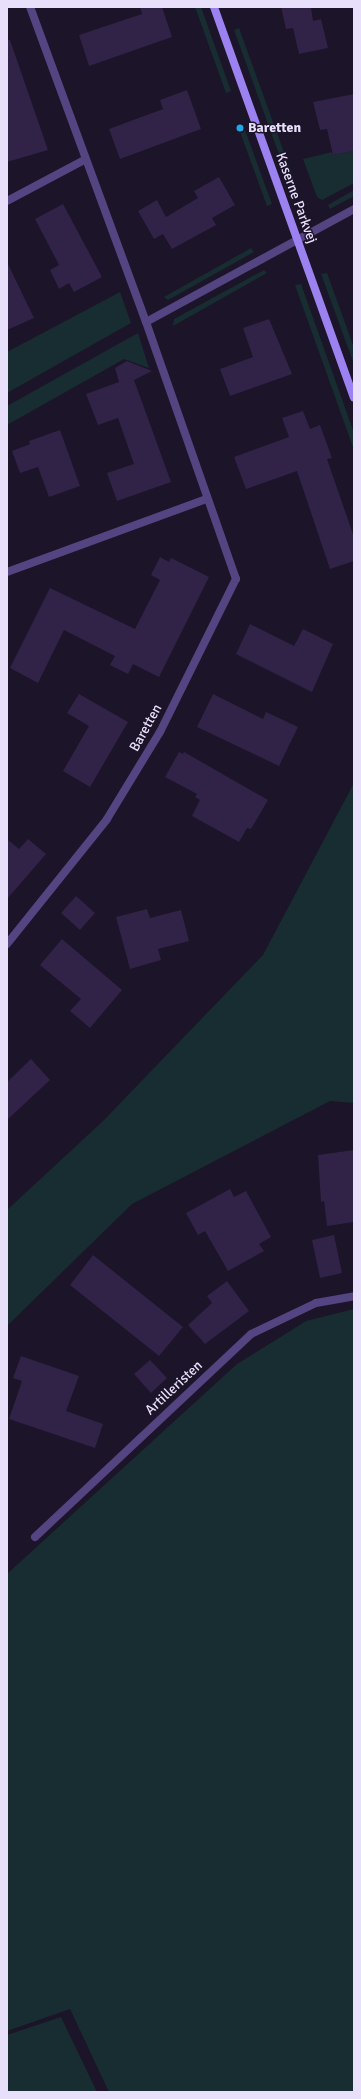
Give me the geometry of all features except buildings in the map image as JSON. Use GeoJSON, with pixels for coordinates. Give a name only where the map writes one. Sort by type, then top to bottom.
{"type":"FeatureCollection","features":[{"type":"Feature","properties":{"kind":"street","name":"Baretten"},"geometry":{"type":"LineString","coordinates":[[7,944],[107,819],[160,732],[236,579],[146,322],[30,7]]}},
{"type":"Feature","properties":{"kind":"street","name":"Kaserne Parkvej"},"geometry":{"type":"LineString","coordinates":[[214,7],[354,398]]}},
{"type":"Feature","properties":{"kind":"street"},"geometry":{"type":"LineString","coordinates":[[7,202],[86,159]]}},
{"type":"Feature","properties":{"kind":"street"},"geometry":{"type":"LineString","coordinates":[[146,322],[354,209]]}},
{"type":"Feature","properties":{"kind":"street"},"geometry":{"type":"LineString","coordinates":[[7,572],[207,499]]}},
{"type":"Feature","properties":{"kind":"street","name":"Artilleristen"},"geometry":{"type":"LineString","coordinates":[[35,1537],[251,1334],[316,1303],[354,1296]]}},
{"type":"Feature","properties":{"kind":"green space"},"geometry":{"type":"Polygon","coordinates":[[[195,7],[201,7],[231,91],[226,93],[195,7]]]}},
{"type":"Feature","properties":{"kind":"green space"},"geometry":{"type":"Polygon","coordinates":[[[239,28],[299,194],[294,196],[234,30],[239,28]]]}},
{"type":"Feature","properties":{"kind":"green space"},"geometry":{"type":"Polygon","coordinates":[[[245,130],[272,204],[267,206],[240,132],[245,130]]]}},
{"type":"Feature","properties":{"kind":"green space"},"geometry":{"type":"Polygon","coordinates":[[[354,151],[354,183],[322,200],[317,197],[303,159],[332,152],[333,155],[354,151]]]}},
{"type":"Feature","properties":{"kind":"green space"},"geometry":{"type":"Polygon","coordinates":[[[354,190],[354,196],[330,209],[328,205],[354,190]]]}},
{"type":"Feature","properties":{"kind":"green space"},"geometry":{"type":"Polygon","coordinates":[[[251,248],[254,252],[168,300],[164,297],[251,248]]]}},
{"type":"Feature","properties":{"kind":"green space"},"geometry":{"type":"Polygon","coordinates":[[[264,270],[267,273],[173,326],[174,319],[264,270]]]}},
{"type":"Feature","properties":{"kind":"green space"},"geometry":{"type":"Polygon","coordinates":[[[327,273],[354,348],[354,364],[321,274],[327,273]]]}},
{"type":"Feature","properties":{"kind":"green space"},"geometry":{"type":"Polygon","coordinates":[[[301,284],[354,433],[354,450],[295,285],[301,284]]]}},
{"type":"Feature","properties":{"kind":"green space"},"geometry":{"type":"Polygon","coordinates":[[[120,292],[131,323],[7,393],[7,352],[120,292]]]}},
{"type":"Feature","properties":{"kind":"green space"},"geometry":{"type":"Polygon","coordinates":[[[138,333],[149,368],[124,359],[7,425],[7,406],[138,333]]]}},
{"type":"Feature","properties":{"kind":"green space"},"geometry":{"type":"Polygon","coordinates":[[[354,783],[354,1103],[330,1101],[132,1204],[7,1326],[7,1210],[103,1121],[263,955],[354,783]]]}},
{"type":"Feature","properties":{"kind":"green space"},"geometry":{"type":"Polygon","coordinates":[[[354,1309],[354,2092],[109,2092],[70,2009],[7,2031],[7,1574],[237,1364],[306,1321],[354,1309]]]}},
{"type":"Feature","properties":{"kind":"green space"},"geometry":{"type":"Polygon","coordinates":[[[61,2017],[97,2092],[7,2092],[7,2035],[61,2017]]]}},
{"type":"Feature","properties":{"kind":"place","name":"Baretten"},"geometry":{"type":"Point","coordinates":[240,128]}}]}
